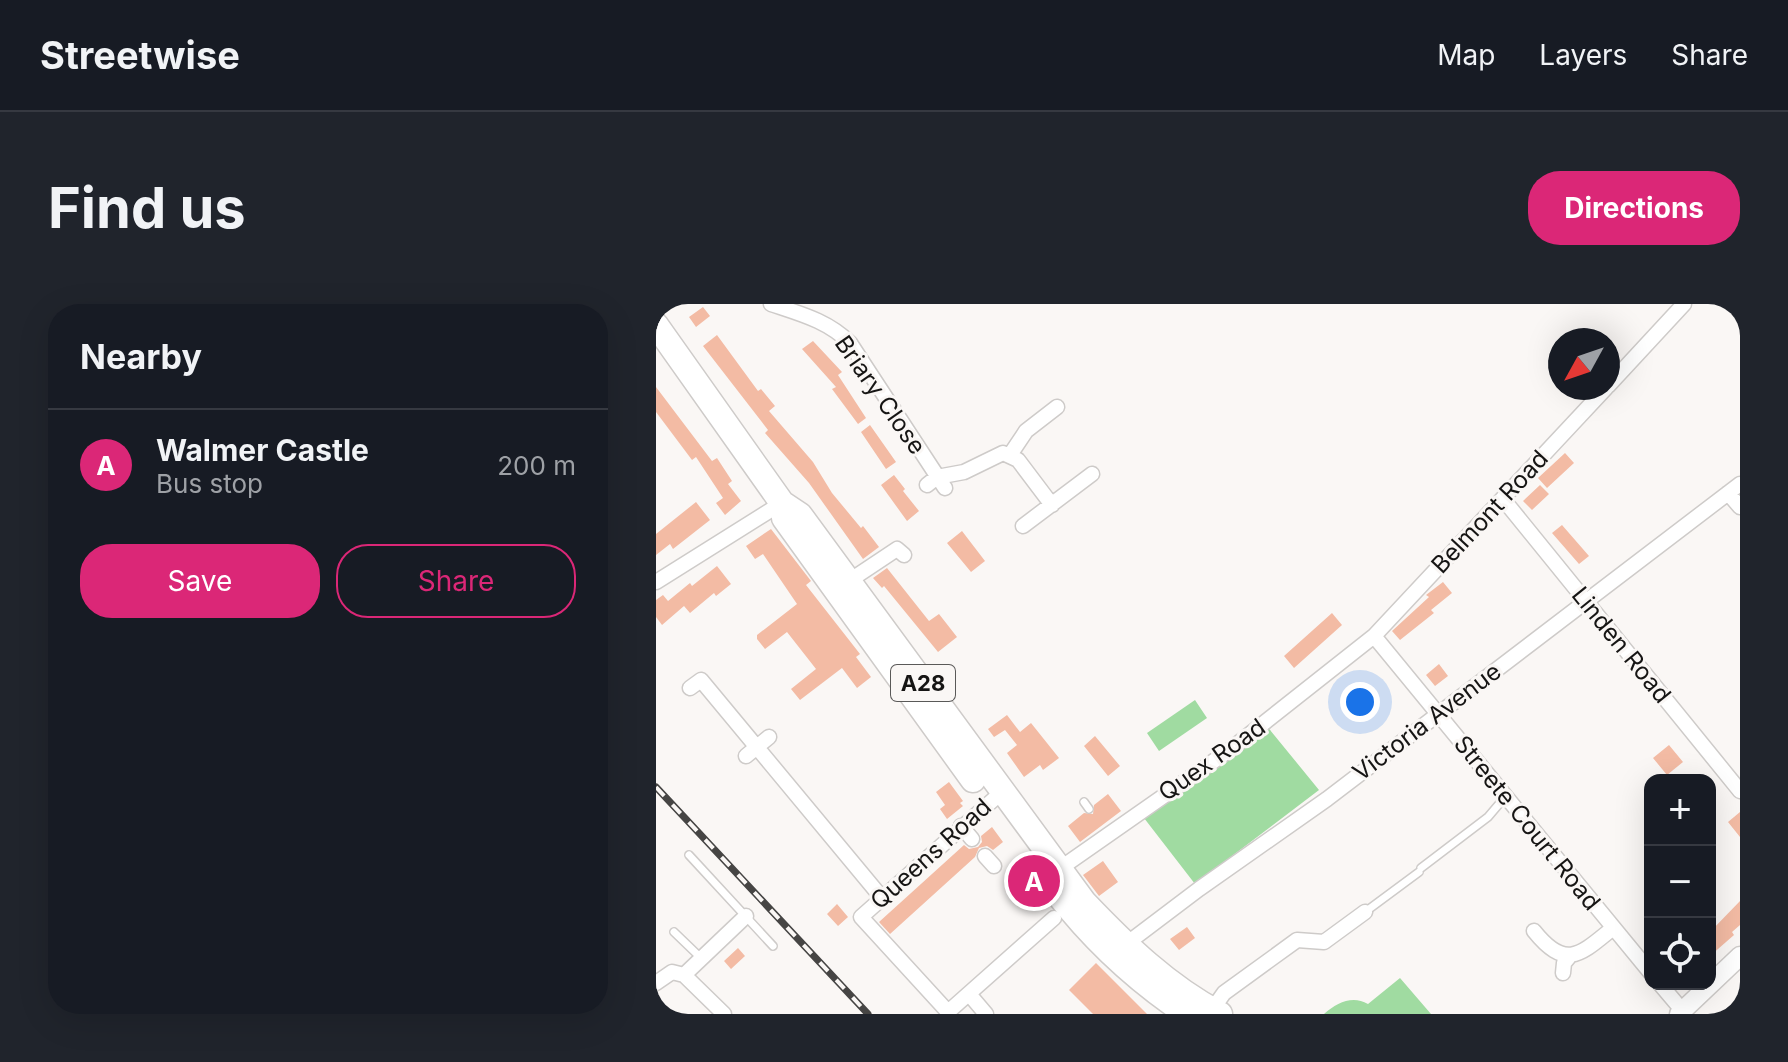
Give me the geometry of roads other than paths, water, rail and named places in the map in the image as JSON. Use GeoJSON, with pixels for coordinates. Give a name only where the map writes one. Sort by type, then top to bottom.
{"type":"FeatureCollection","features":[{"type":"Feature","properties":{"kind":"highway","name":"A28"},"geometry":{"type":"LineString","coordinates":[[656,325],[782,503],[800,515],[849,581],[890,652]]}},
{"type":"Feature","properties":{"kind":"highway","name":"A28"},"geometry":{"type":"LineString","coordinates":[[782,503],[787,524],[890,652],[1052,874],[1084,902],[1152,991],[1187,1014]]}},
{"type":"Feature","properties":{"kind":"highway","name":"A28"},"geometry":{"type":"LineString","coordinates":[[1118,950],[1209,1013]]}},
{"type":"Feature","properties":{"kind":"street","name":"Briary Close"},"geometry":{"type":"LineString","coordinates":[[771,304],[823,322],[850,343],[936,483],[997,454],[1010,455]]}},
{"type":"Feature","properties":{"kind":"street","name":"Belmont Road"},"geometry":{"type":"LineString","coordinates":[[1620,373],[1684,304]]}},
{"type":"Feature","properties":{"kind":"street","name":"Belmont Road"},"geometry":{"type":"LineString","coordinates":[[1374,636],[1595,400]]}},
{"type":"Feature","properties":{"kind":"street"},"geometry":{"type":"LineString","coordinates":[[1052,505],[1018,460],[1010,455],[1026,431],[1057,407]]}},
{"type":"Feature","properties":{"kind":"street"},"geometry":{"type":"LineString","coordinates":[[1023,526],[1092,474]]}},
{"type":"Feature","properties":{"kind":"street"},"geometry":{"type":"LineString","coordinates":[[1734,488],[1740,507]]}},
{"type":"Feature","properties":{"kind":"street","name":"Victoria Avenue"},"geometry":{"type":"LineString","coordinates":[[1118,950],[1327,799],[1734,488]]}},
{"type":"Feature","properties":{"kind":"street","name":"Linden Road"},"geometry":{"type":"LineString","coordinates":[[1503,499],[1740,791]]}},
{"type":"Feature","properties":{"kind":"street"},"geometry":{"type":"LineString","coordinates":[[656,582],[782,503]]}},
{"type":"Feature","properties":{"kind":"street"},"geometry":{"type":"LineString","coordinates":[[849,581],[897,549],[904,555]]}},
{"type":"Feature","properties":{"kind":"street","name":"Streete Court Road"},"geometry":{"type":"LineString","coordinates":[[1374,636],[1644,965]]}},
{"type":"Feature","properties":{"kind":"street","name":"Quex Road"},"geometry":{"type":"LineString","coordinates":[[1052,874],[1105,830],[1231,749],[1374,636]]}},
{"type":"Feature","properties":{"kind":"street"},"geometry":{"type":"LineString","coordinates":[[690,688],[701,680],[882,898]]}},
{"type":"Feature","properties":{"kind":"street","name":"Queens Road"},"geometry":{"type":"LineString","coordinates":[[969,994],[948,1012],[861,917],[996,797]]}},
{"type":"Feature","properties":{"kind":"street"},"geometry":{"type":"LineString","coordinates":[[961,826],[972,839]]}},
{"type":"Feature","properties":{"kind":"street"},"geometry":{"type":"LineString","coordinates":[[1209,1013],[1224,993],[1297,940],[1324,942],[1365,912]]}},
{"type":"Feature","properties":{"kind":"street"},"geometry":{"type":"LineString","coordinates":[[656,983],[678,974],[701,958],[746,916]]}},
{"type":"Feature","properties":{"kind":"street"},"geometry":{"type":"LineString","coordinates":[[986,1014],[969,994],[1054,918]]}},
{"type":"Feature","properties":{"kind":"street"},"geometry":{"type":"LineString","coordinates":[[1534,931],[1543,943],[1569,957],[1580,955],[1613,928]]}},
{"type":"Feature","properties":{"kind":"street"},"geometry":{"type":"LineString","coordinates":[[1664,990],[1680,1012],[1740,956]]}},
{"type":"Feature","properties":{"kind":"street"},"geometry":{"type":"LineString","coordinates":[[1563,973],[1569,957]]}},
{"type":"Feature","properties":{"kind":"street"},"geometry":{"type":"LineString","coordinates":[[678,974],[724,1014]]}},
{"type":"Feature","properties":{"kind":"lane"},"geometry":{"type":"LineString","coordinates":[[1365,912],[1488,817],[1505,797]]}},
{"type":"Feature","properties":{"kind":"lane"},"geometry":{"type":"LineString","coordinates":[[689,855],[773,946]]}},
{"type":"Feature","properties":{"kind":"lane"},"geometry":{"type":"LineString","coordinates":[[674,932],[701,958]]}},
{"type":"Feature","properties":{"kind":"railway"},"geometry":{"type":"LineString","coordinates":[[656,787],[868,1014]]}},
{"type":"Feature","properties":{"kind":"place","name":"Walmer Castle"},"geometry":{"type":"Point","coordinates":[1034,881]}}]}
